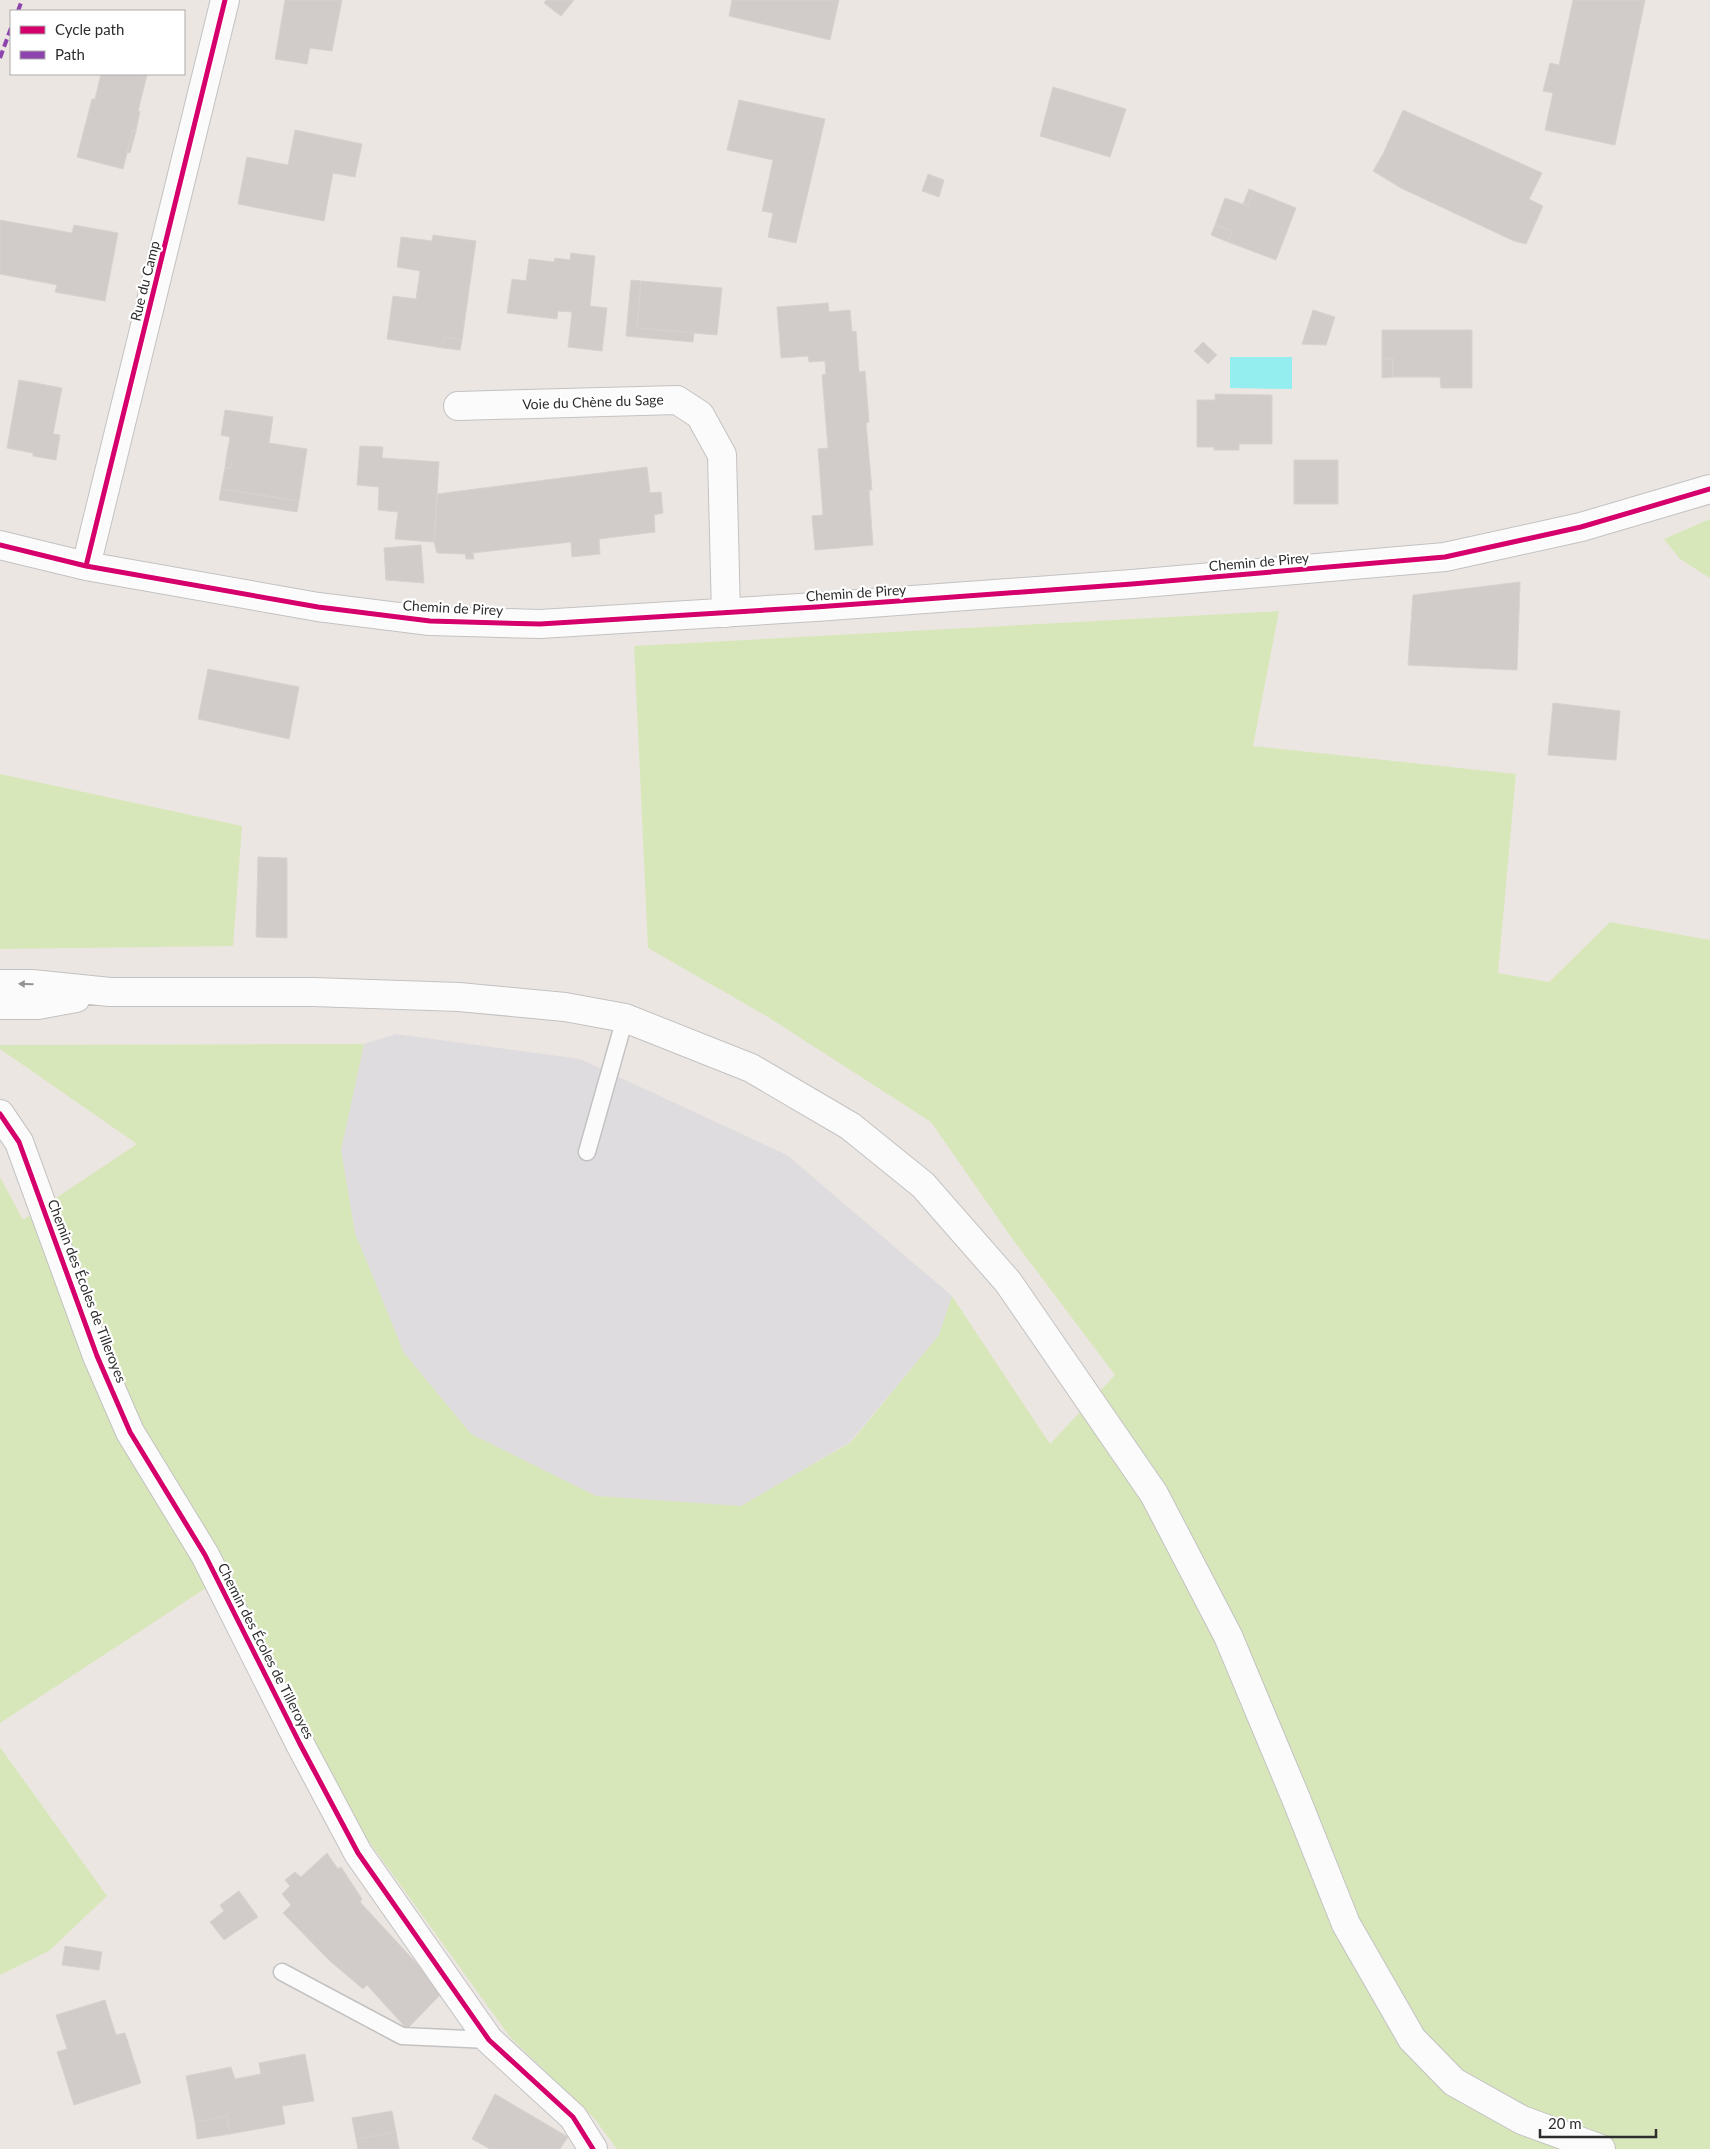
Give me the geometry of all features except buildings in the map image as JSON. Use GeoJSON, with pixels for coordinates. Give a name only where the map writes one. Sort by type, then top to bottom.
{"type":"FeatureCollection","features":[{"type":"Feature","properties":{"kind":"street","name":"Rue du Camp"},"geometry":{"type":"LineString","coordinates":[[86,566],[225,0]]}},
{"type":"Feature","properties":{"kind":"street","name":"Voie du Chène du Sage"},"geometry":{"type":"LineString","coordinates":[[458,406],[677,400],[700,415],[722,455],[726,613]]}},
{"type":"Feature","properties":{"kind":"street","name":"Chemin de Pirey"},"geometry":{"type":"LineString","coordinates":[[0,545],[86,566],[318,607],[430,621],[540,624],[726,613],[1132,584],[1445,556],[1581,527],[1710,489]]}},
{"type":"Feature","properties":{"kind":"street"},"geometry":{"type":"LineString","coordinates":[[0,984],[32,984],[110,992],[313,992],[459,997],[564,1007],[625,1018],[750,1068],[850,1126],[923,1185],[1008,1282],[1154,1494],[1228,1636],[1346,1924],[1412,2039],[1454,2082],[1522,2120],[1601,2149]]}},
{"type":"Feature","properties":{"kind":"street"},"geometry":{"type":"LineString","coordinates":[[0,1005],[38,1005],[110,992]]}},
{"type":"Feature","properties":{"kind":"street","name":"Chemin des Écoles de Tilleroyes"},"geometry":{"type":"LineString","coordinates":[[0,1114],[19,1142],[98,1356],[130,1432],[205,1555],[300,1744],[358,1853],[489,2040],[573,2117],[593,2149]]}},
{"type":"Feature","properties":{"kind":"lane"},"geometry":{"type":"LineString","coordinates":[[587,1152],[625,1018]]}},
{"type":"Feature","properties":{"kind":"lane"},"geometry":{"type":"LineString","coordinates":[[282,1972],[402,2036],[489,2040]]}},
{"type":"Feature","properties":{"kind":"shaded area"},"geometry":{"type":"Polygon","coordinates":[[[396,1034],[580,1059],[787,1155],[952,1296],[939,1335],[850,1442],[741,1506],[596,1496],[471,1434],[404,1353],[355,1233],[341,1150],[364,1044],[396,1034]]]}},
{"type":"Feature","properties":{"kind":"green space"},"geometry":{"type":"Polygon","coordinates":[[[1710,519],[1710,578],[1680,559],[1664,539],[1710,519]]]}},
{"type":"Feature","properties":{"kind":"green space"},"geometry":{"type":"Polygon","coordinates":[[[1279,611],[1253,746],[1516,774],[1498,973],[1549,982],[1610,922],[1710,940],[1710,2149],[617,2149],[594,2118],[510,2037],[360,1829],[226,1575],[0,1723],[0,1177],[23,1220],[137,1144],[0,1049],[0,1045],[364,1044],[341,1150],[355,1233],[404,1353],[471,1434],[596,1496],[741,1506],[851,1442],[939,1335],[952,1296],[1050,1444],[1115,1375],[1011,1237],[931,1122],[768,1017],[648,948],[634,646],[1279,611]]]}},
{"type":"Feature","properties":{"kind":"green space"},"geometry":{"type":"Polygon","coordinates":[[[0,774],[242,826],[233,946],[0,949],[0,774]]]}},
{"type":"Feature","properties":{"kind":"green space"},"geometry":{"type":"Polygon","coordinates":[[[0,1747],[107,1896],[49,1951],[0,1975],[0,1747]]]}},
{"type":"Feature","properties":{"kind":"water"},"geometry":{"type":"Polygon","coordinates":[[[1230,357],[1292,357],[1292,389],[1230,388],[1230,357]]]}},
{"type":"Feature","properties":{"kind":"marked path"},"geometry":{"type":"LineString","coordinates":[[18,10],[22,0]]}},
{"type":"Feature","properties":{"kind":"marked path"},"geometry":{"type":"LineString","coordinates":[[0,58],[10,31]]}},
{"type":"Feature","properties":{"kind":"cycle path"},"geometry":{"type":"LineString","coordinates":[[86,566],[225,0]]}},
{"type":"Feature","properties":{"kind":"cycle path"},"geometry":{"type":"LineString","coordinates":[[0,545],[86,566],[318,607],[430,621],[540,624],[816,607],[1132,584],[1445,557],[1581,527],[1710,489]]}},
{"type":"Feature","properties":{"kind":"cycle path"},"geometry":{"type":"LineString","coordinates":[[0,1114],[19,1142],[97,1356],[130,1432],[205,1555],[300,1744],[358,1853],[489,2040],[573,2117],[593,2149]]}}]}
